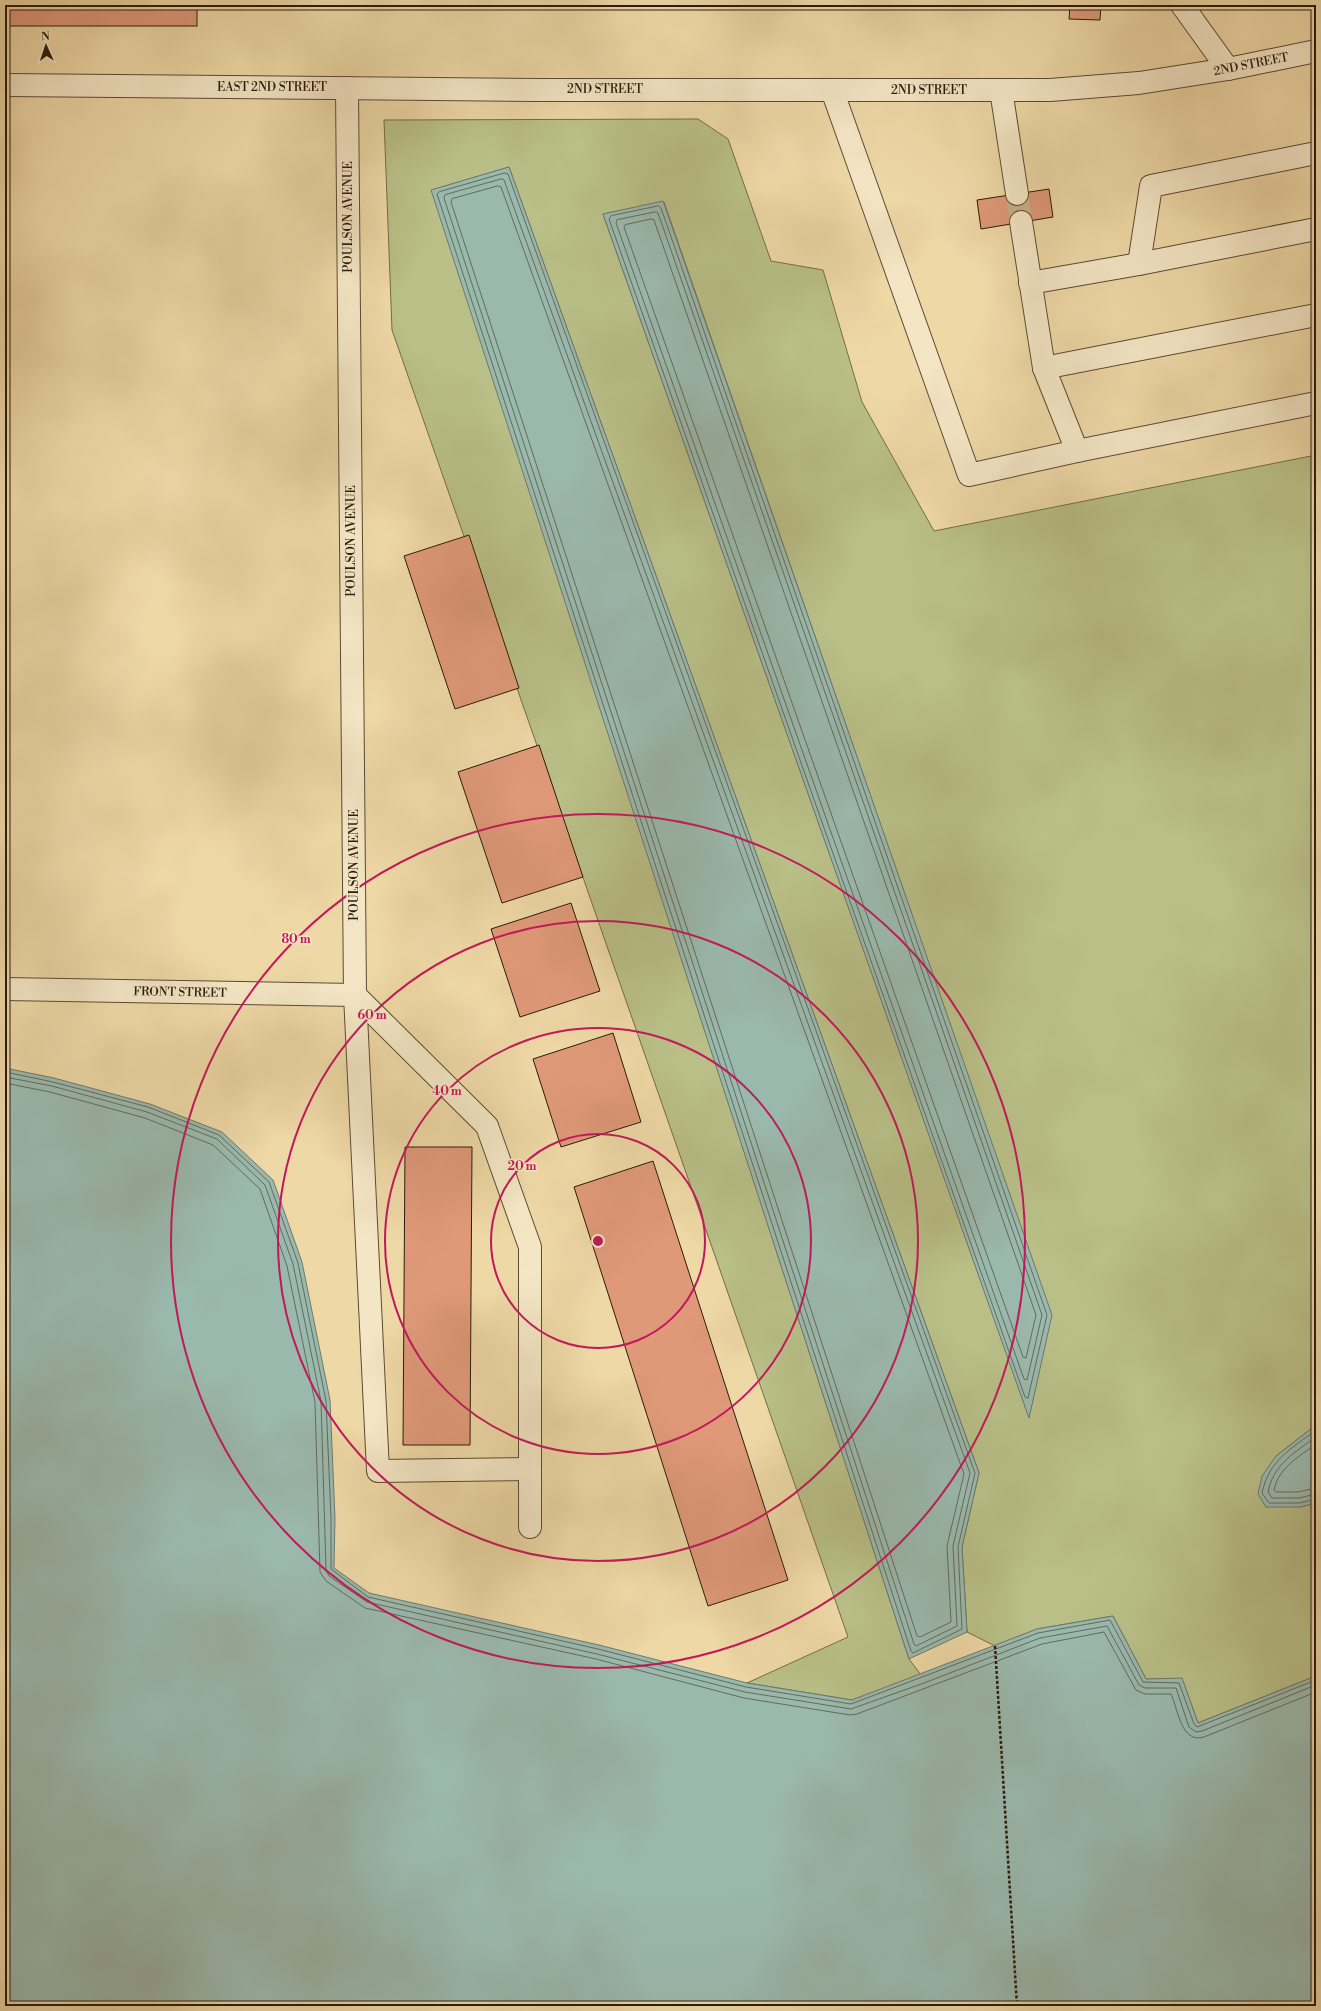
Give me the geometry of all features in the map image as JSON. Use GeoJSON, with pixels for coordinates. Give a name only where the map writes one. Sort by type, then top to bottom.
{"type":"FeatureCollection","features":[{"type":"Feature","properties":{"kind":"street"},"geometry":{"type":"LineString","coordinates":[[1182,5],[1228,69]]}},
{"type":"Feature","properties":{"kind":"street","name":"2ND STREET"},"geometry":{"type":"LineString","coordinates":[[539,90],[1050,90],[1139,83],[1228,69],[1316,51]]}},
{"type":"Feature","properties":{"kind":"street","name":"EAST 2ND STREET"},"geometry":{"type":"LineString","coordinates":[[5,85],[539,90]]}},
{"type":"Feature","properties":{"kind":"street","name":"POULSON AVENUE"},"geometry":{"type":"LineString","coordinates":[[347,88],[355,995],[378,1471],[530,1469]]}},
{"type":"Feature","properties":{"kind":"street"},"geometry":{"type":"LineString","coordinates":[[832,90],[969,476],[1077,451],[1316,403]]}},
{"type":"Feature","properties":{"kind":"street"},"geometry":{"type":"LineString","coordinates":[[1001,90],[1017,194]]}},
{"type":"Feature","properties":{"kind":"street"},"geometry":{"type":"LineString","coordinates":[[1139,264],[1151,186],[1316,153]]}},
{"type":"Feature","properties":{"kind":"street"},"geometry":{"type":"LineString","coordinates":[[1021,222],[1044,368],[1077,451]]}},
{"type":"Feature","properties":{"kind":"street"},"geometry":{"type":"LineString","coordinates":[[1030,283],[1139,264],[1316,229]]}},
{"type":"Feature","properties":{"kind":"street"},"geometry":{"type":"LineString","coordinates":[[1044,368],[1316,315]]}},
{"type":"Feature","properties":{"kind":"street","name":"FRONT STREET"},"geometry":{"type":"LineString","coordinates":[[5,989],[355,995]]}},
{"type":"Feature","properties":{"kind":"street"},"geometry":{"type":"LineString","coordinates":[[355,995],[487,1126],[530,1247],[530,1527]]}},
{"type":"Feature","properties":{"kind":"path"},"geometry":{"type":"LineString","coordinates":[[995,1646],[1017,2006]]}},
{"type":"Feature","properties":{"kind":"green space"},"geometry":{"type":"Polygon","coordinates":[[[698,119],[728,139],[771,261],[823,270],[862,402],[934,531],[1316,455],[1316,1425],[1276,1456],[1300,1507],[1316,1503],[1316,1676],[1198,1723],[1182,1679],[1146,1679],[1113,1616],[1037,1629],[995,1646],[967,1632],[962,1547],[979,1473],[509,167],[432,190],[909,1659],[921,1675],[852,1700],[747,1683],[848,1637],[392,330],[384,120],[698,119]],[[664,202],[603,214],[1029,1417],[1051,1315],[664,202]]]}},
{"type":"Feature","properties":{"kind":"water"},"geometry":{"type":"Polygon","coordinates":[[[509,167],[979,1473],[962,1547],[967,1632],[909,1659],[431,190],[509,167]]]}},
{"type":"Feature","properties":{"kind":"water"},"geometry":{"type":"Polygon","coordinates":[[[663,201],[1052,1315],[1029,1418],[603,214],[663,201]]]}},
{"type":"Feature","properties":{"kind":"water"},"geometry":{"type":"Polygon","coordinates":[[[5,1068],[54,1078],[150,1104],[222,1132],[273,1180],[302,1262],[330,1400],[335,1518],[334,1568],[369,1593],[599,1645],[747,1683],[852,1700],[1037,1629],[1113,1616],[1146,1679],[1182,1678],[1198,1723],[1316,1676],[1316,2006],[5,2006],[5,1068]]]}},
{"type":"Feature","properties":{"kind":"water"},"geometry":{"type":"Polygon","coordinates":[[[1316,1425],[1316,1503],[1300,1507],[1266,1507],[1258,1494],[1262,1476],[1276,1456],[1316,1425]]]}},
{"type":"Feature","properties":{"kind":"building"},"geometry":{"type":"Polygon","coordinates":[[[5,5],[197,5],[197,26],[5,26],[5,5]]]}},
{"type":"Feature","properties":{"kind":"building"},"geometry":{"type":"Polygon","coordinates":[[[1070,5],[1101,5],[1100,20],[1069,19],[1070,5]]]}},
{"type":"Feature","properties":{"kind":"building"},"geometry":{"type":"Polygon","coordinates":[[[1049,189],[1053,217],[981,229],[977,200],[1049,189]]]}},
{"type":"Feature","properties":{"kind":"building"},"geometry":{"type":"Polygon","coordinates":[[[469,535],[519,688],[455,709],[404,556],[469,535]]]}},
{"type":"Feature","properties":{"kind":"building"},"geometry":{"type":"Polygon","coordinates":[[[539,745],[583,877],[502,903],[458,772],[539,745]]]}},
{"type":"Feature","properties":{"kind":"building"},"geometry":{"type":"Polygon","coordinates":[[[571,903],[600,991],[520,1017],[491,929],[571,903]]]}},
{"type":"Feature","properties":{"kind":"building"},"geometry":{"type":"Polygon","coordinates":[[[613,1033],[641,1122],[561,1147],[533,1059],[613,1033]]]}},
{"type":"Feature","properties":{"kind":"building"},"geometry":{"type":"Polygon","coordinates":[[[405,1147],[472,1147],[470,1445],[403,1445],[405,1147]]]}},
{"type":"Feature","properties":{"kind":"building"},"geometry":{"type":"Polygon","coordinates":[[[653,1161],[788,1580],[708,1606],[574,1187],[653,1161]]]}},
{"type":"Feature","properties":{"kind":"tunnel"},"geometry":{"type":"LineString","coordinates":[[1017,194],[1021,222]]}}]}
